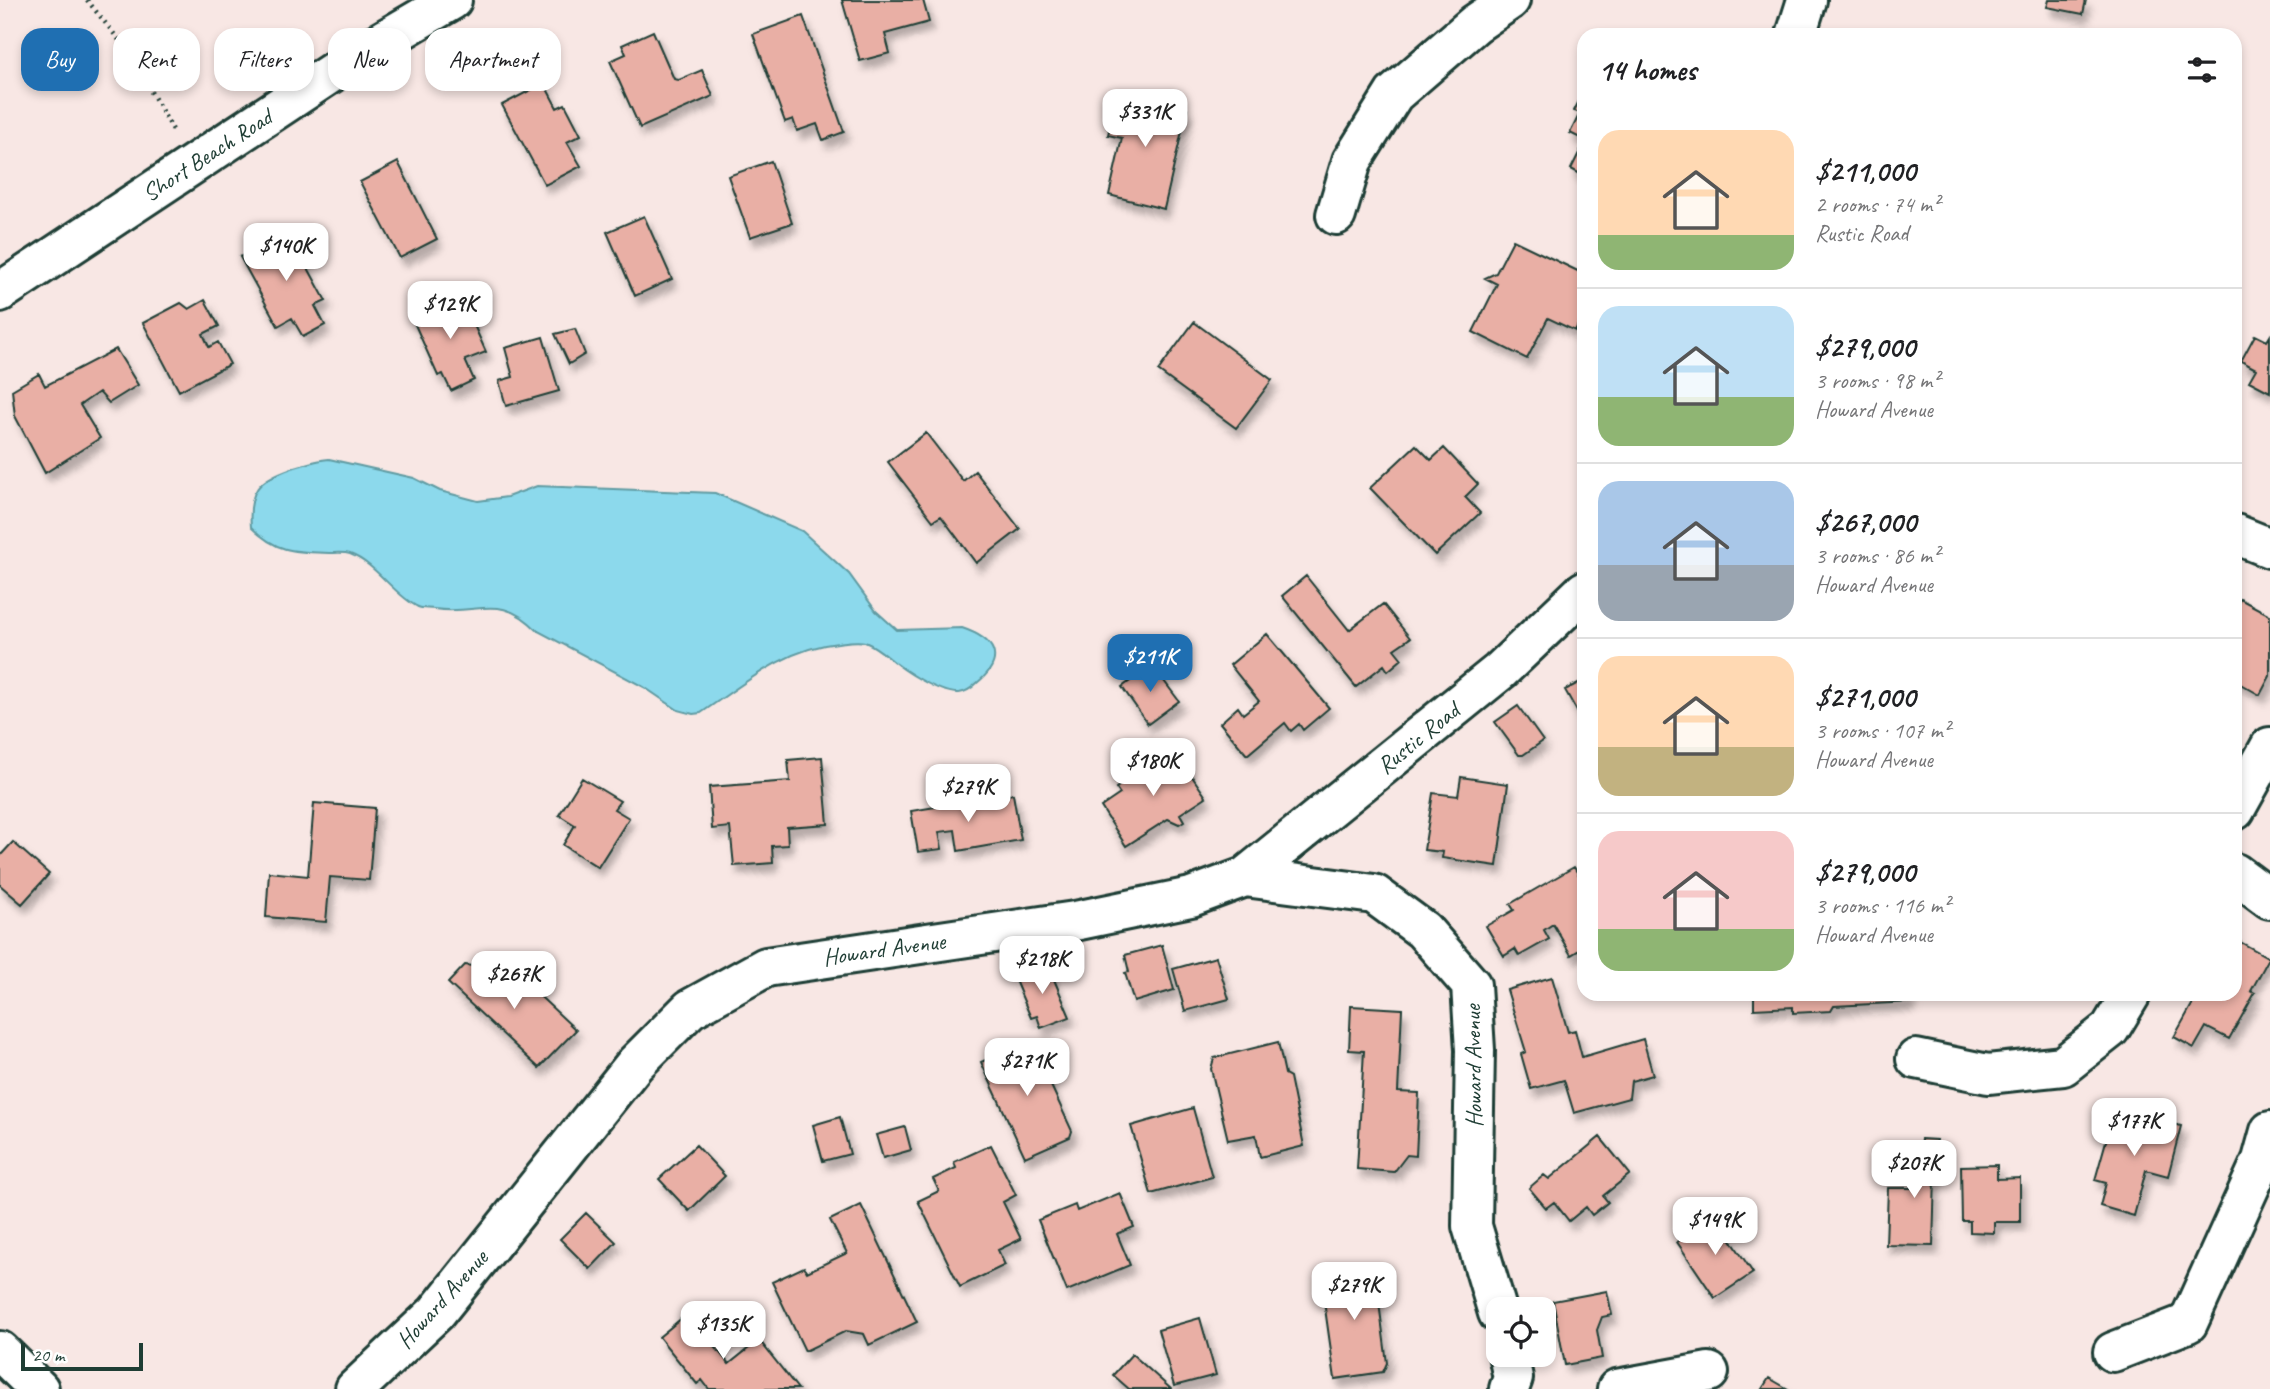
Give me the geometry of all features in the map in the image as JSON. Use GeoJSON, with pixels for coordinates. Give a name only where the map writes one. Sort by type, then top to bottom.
{"type":"FeatureCollection","features":[{"type":"Feature","properties":{"kind":"street","name":"Short Beach Road"},"geometry":{"type":"LineString","coordinates":[[0,292],[360,54],[452,0]]}},
{"type":"Feature","properties":{"kind":"street"},"geometry":{"type":"LineString","coordinates":[[1336,215],[1352,161],[1394,94],[1475,24],[1510,0]]}},
{"type":"Feature","properties":{"kind":"street"},"geometry":{"type":"LineString","coordinates":[[1798,28],[1807,0]]}},
{"type":"Feature","properties":{"kind":"street"},"geometry":{"type":"LineString","coordinates":[[2242,537],[2270,548]]}},
{"type":"Feature","properties":{"kind":"street","name":"Rustic Road"},"geometry":{"type":"LineString","coordinates":[[1245,877],[1500,671],[1577,597]]}},
{"type":"Feature","properties":{"kind":"street"},"geometry":{"type":"LineString","coordinates":[[2242,797],[2270,747]]}},
{"type":"Feature","properties":{"kind":"street","name":"Howard Avenue"},"geometry":{"type":"LineString","coordinates":[[355,1389],[436,1313],[635,1064],[690,1009],[766,967],[1075,921],[1191,897],[1245,877],[1374,894],[1423,930],[1471,985],[1475,1050],[1472,1226],[1493,1297]]}},
{"type":"Feature","properties":{"kind":"street"},"geometry":{"type":"LineString","coordinates":[[2242,878],[2270,900]]}},
{"type":"Feature","properties":{"kind":"street"},"geometry":{"type":"LineString","coordinates":[[1916,1059],[1987,1074],[2063,1066],[2110,1029],[2127,1001]]}},
{"type":"Feature","properties":{"kind":"street"},"geometry":{"type":"LineString","coordinates":[[2113,1352],[2188,1323],[2262,1160],[2270,1131]]}},
{"type":"Feature","properties":{"kind":"street"},"geometry":{"type":"LineString","coordinates":[[0,1351],[39,1389]]}},
{"type":"Feature","properties":{"kind":"street"},"geometry":{"type":"LineString","coordinates":[[1509,1389],[1513,1378],[1511,1367]]}},
{"type":"Feature","properties":{"kind":"street"},"geometry":{"type":"LineString","coordinates":[[1617,1389],[1709,1372]]}},
{"type":"Feature","properties":{"kind":"path"},"geometry":{"type":"LineString","coordinates":[[86,0],[127,50],[193,164]]}},
{"type":"Feature","properties":{"kind":"water"},"geometry":{"type":"Polygon","coordinates":[[[329,459],[414,478],[440,491],[478,501],[507,497],[537,486],[715,493],[802,531],[849,574],[876,611],[897,630],[962,628],[989,644],[994,658],[992,666],[971,688],[959,693],[951,692],[922,680],[865,642],[838,643],[819,646],[783,660],[749,679],[701,713],[678,710],[644,687],[538,631],[512,612],[500,608],[420,608],[359,558],[343,553],[287,549],[269,542],[251,527],[251,504],[263,482],[292,468],[329,459]]]}},
{"type":"Feature","properties":{"kind":"building"},"geometry":{"type":"Polygon","coordinates":[[[842,0],[923,0],[929,22],[885,34],[890,53],[860,61],[842,0]]]}},
{"type":"Feature","properties":{"kind":"building"},"geometry":{"type":"Polygon","coordinates":[[[2049,0],[2086,0],[2083,14],[2047,7],[2049,0]]]}},
{"type":"Feature","properties":{"kind":"building"},"geometry":{"type":"Polygon","coordinates":[[[803,16],[844,132],[823,140],[817,124],[797,131],[793,119],[785,122],[753,34],[803,16]]]}},
{"type":"Feature","properties":{"kind":"building"},"geometry":{"type":"Polygon","coordinates":[[[653,31],[674,79],[679,80],[702,70],[713,96],[640,128],[610,61],[626,54],[622,45],[653,31]]]}},
{"type":"Feature","properties":{"kind":"building"},"geometry":{"type":"Polygon","coordinates":[[[529,91],[548,91],[557,108],[565,104],[581,135],[567,142],[581,166],[545,185],[502,105],[529,91]]]}},
{"type":"Feature","properties":{"kind":"building"},"geometry":{"type":"Polygon","coordinates":[[[1117,94],[1187,109],[1164,209],[1109,195],[1122,138],[1108,135],[1117,94]]]}},
{"type":"Feature","properties":{"kind":"building"},"geometry":{"type":"Polygon","coordinates":[[[1577,119],[1577,136],[1570,133],[1577,119]]]}},
{"type":"Feature","properties":{"kind":"building"},"geometry":{"type":"Polygon","coordinates":[[[1577,157],[1577,172],[1571,169],[1577,157]]]}},
{"type":"Feature","properties":{"kind":"building"},"geometry":{"type":"Polygon","coordinates":[[[771,161],[792,223],[750,237],[728,176],[771,161]]]}},
{"type":"Feature","properties":{"kind":"building"},"geometry":{"type":"Polygon","coordinates":[[[398,162],[437,239],[400,258],[360,182],[398,162]]]}},
{"type":"Feature","properties":{"kind":"building"},"geometry":{"type":"Polygon","coordinates":[[[644,216],[672,279],[635,296],[607,232],[644,216]]]}},
{"type":"Feature","properties":{"kind":"building"},"geometry":{"type":"Polygon","coordinates":[[[288,231],[326,301],[315,306],[325,325],[303,337],[292,318],[278,326],[240,257],[288,231]]]}},
{"type":"Feature","properties":{"kind":"building"},"geometry":{"type":"Polygon","coordinates":[[[1513,240],[1577,271],[1575,331],[1548,318],[1527,359],[1473,332],[1497,284],[1485,278],[1496,273],[1513,240]]]}},
{"type":"Feature","properties":{"kind":"building"},"geometry":{"type":"Polygon","coordinates":[[[461,296],[486,352],[465,360],[474,380],[451,391],[443,374],[438,376],[412,318],[461,296]]]}},
{"type":"Feature","properties":{"kind":"building"},"geometry":{"type":"Polygon","coordinates":[[[205,300],[219,326],[203,334],[209,347],[218,342],[230,364],[179,391],[143,323],[181,303],[189,309],[205,300]]]}},
{"type":"Feature","properties":{"kind":"building"},"geometry":{"type":"Polygon","coordinates":[[[1194,322],[1272,380],[1236,428],[1158,371],[1194,322]]]}},
{"type":"Feature","properties":{"kind":"building"},"geometry":{"type":"Polygon","coordinates":[[[575,329],[585,354],[569,364],[555,334],[575,329]]]}},
{"type":"Feature","properties":{"kind":"building"},"geometry":{"type":"Polygon","coordinates":[[[2255,335],[2267,341],[2270,336],[2270,392],[2249,381],[2256,369],[2242,359],[2255,335]]]}},
{"type":"Feature","properties":{"kind":"building"},"geometry":{"type":"Polygon","coordinates":[[[543,337],[559,391],[506,406],[499,381],[513,377],[505,348],[543,337]]]}},
{"type":"Feature","properties":{"kind":"building"},"geometry":{"type":"Polygon","coordinates":[[[116,349],[138,385],[109,403],[99,392],[80,405],[100,438],[45,473],[15,416],[12,390],[39,374],[45,386],[116,349]]]}},
{"type":"Feature","properties":{"kind":"building"},"geometry":{"type":"Polygon","coordinates":[[[926,433],[963,481],[975,471],[1020,529],[976,563],[941,516],[933,521],[888,462],[926,433]]]}},
{"type":"Feature","properties":{"kind":"building"},"geometry":{"type":"Polygon","coordinates":[[[1416,445],[1431,460],[1444,448],[1478,484],[1465,497],[1480,513],[1435,555],[1370,488],[1416,445]]]}},
{"type":"Feature","properties":{"kind":"building"},"geometry":{"type":"Polygon","coordinates":[[[1306,576],[1349,630],[1383,604],[1410,638],[1394,649],[1402,659],[1388,671],[1384,665],[1356,687],[1282,596],[1306,576]]]}},
{"type":"Feature","properties":{"kind":"building"},"geometry":{"type":"Polygon","coordinates":[[[2242,600],[2270,615],[2270,676],[2260,695],[2242,685],[2242,600]]]}},
{"type":"Feature","properties":{"kind":"building"},"geometry":{"type":"Polygon","coordinates":[[[1267,634],[1329,708],[1303,730],[1299,724],[1291,731],[1285,723],[1247,755],[1220,723],[1238,707],[1243,714],[1259,701],[1230,665],[1267,634]]]}},
{"type":"Feature","properties":{"kind":"building"},"geometry":{"type":"Polygon","coordinates":[[[1152,665],[1179,701],[1148,724],[1122,687],[1152,665]]]}},
{"type":"Feature","properties":{"kind":"building"},"geometry":{"type":"Polygon","coordinates":[[[1577,684],[1577,711],[1565,690],[1577,684]]]}},
{"type":"Feature","properties":{"kind":"building"},"geometry":{"type":"Polygon","coordinates":[[[1518,706],[1543,741],[1523,755],[1519,755],[1495,722],[1518,706]]]}},
{"type":"Feature","properties":{"kind":"building"},"geometry":{"type":"Polygon","coordinates":[[[1174,750],[1206,797],[1180,814],[1184,821],[1179,824],[1168,819],[1126,846],[1101,807],[1120,794],[1116,788],[1174,750]]]}},
{"type":"Feature","properties":{"kind":"building"},"geometry":{"type":"Polygon","coordinates":[[[822,757],[828,824],[787,827],[788,845],[772,846],[773,863],[734,866],[730,827],[712,829],[709,787],[790,781],[788,760],[822,757]]]}},
{"type":"Feature","properties":{"kind":"building"},"geometry":{"type":"Polygon","coordinates":[[[1461,777],[1508,784],[1497,866],[1442,858],[1443,852],[1424,850],[1433,793],[1458,796],[1461,777]]]}},
{"type":"Feature","properties":{"kind":"building"},"geometry":{"type":"Polygon","coordinates":[[[582,778],[620,801],[614,809],[629,818],[598,867],[563,845],[575,825],[559,815],[582,778]]]}},
{"type":"Feature","properties":{"kind":"building"},"geometry":{"type":"Polygon","coordinates":[[[1013,794],[1021,840],[958,851],[955,830],[939,832],[942,849],[918,852],[911,811],[1013,794]]]}},
{"type":"Feature","properties":{"kind":"building"},"geometry":{"type":"Polygon","coordinates":[[[314,803],[375,808],[369,880],[330,877],[326,922],[266,917],[269,872],[308,876],[314,803]]]}},
{"type":"Feature","properties":{"kind":"building"},"geometry":{"type":"Polygon","coordinates":[[[13,842],[49,874],[22,904],[0,885],[0,856],[13,842]]]}},
{"type":"Feature","properties":{"kind":"building"},"geometry":{"type":"Polygon","coordinates":[[[1574,867],[1577,872],[1577,951],[1571,955],[1553,924],[1544,930],[1549,939],[1519,956],[1515,949],[1504,956],[1486,926],[1514,910],[1510,904],[1574,867]]]}},
{"type":"Feature","properties":{"kind":"building"},"geometry":{"type":"Polygon","coordinates":[[[2242,943],[2269,958],[2251,991],[2255,993],[2229,1039],[2206,1027],[2194,1048],[2174,1037],[2194,1001],[2242,1001],[2242,943]]]}},
{"type":"Feature","properties":{"kind":"building"},"geometry":{"type":"Polygon","coordinates":[[[1162,945],[1174,990],[1134,1002],[1125,973],[1129,972],[1125,955],[1162,945]]]}},
{"type":"Feature","properties":{"kind":"building"},"geometry":{"type":"Polygon","coordinates":[[[1216,957],[1229,999],[1185,1011],[1173,969],[1216,957]]]}},
{"type":"Feature","properties":{"kind":"building"},"geometry":{"type":"Polygon","coordinates":[[[1047,963],[1070,1017],[1041,1028],[1037,1016],[1031,1018],[1014,978],[1047,963]]]}},
{"type":"Feature","properties":{"kind":"building"},"geometry":{"type":"Polygon","coordinates":[[[465,965],[513,971],[576,1030],[539,1068],[448,983],[465,965]]]}},
{"type":"Feature","properties":{"kind":"building"},"geometry":{"type":"Polygon","coordinates":[[[1552,977],[1568,1032],[1575,1030],[1582,1057],[1643,1039],[1653,1075],[1631,1081],[1629,1098],[1574,1113],[1564,1080],[1531,1089],[1521,1054],[1526,1052],[1507,990],[1552,977]]]}},
{"type":"Feature","properties":{"kind":"building"},"geometry":{"type":"Polygon","coordinates":[[[1754,1001],[1911,1001],[1834,1006],[1831,1011],[1793,1013],[1793,1007],[1754,1009],[1754,1001]]]}},
{"type":"Feature","properties":{"kind":"building"},"geometry":{"type":"Polygon","coordinates":[[[1351,1006],[1402,1009],[1398,1092],[1419,1093],[1416,1156],[1407,1155],[1394,1172],[1357,1169],[1364,1051],[1349,1050],[1351,1006]]]}},
{"type":"Feature","properties":{"kind":"building"},"geometry":{"type":"Polygon","coordinates":[[[1030,1040],[1072,1131],[1070,1137],[1025,1157],[981,1062],[1030,1040]]]}},
{"type":"Feature","properties":{"kind":"building"},"geometry":{"type":"Polygon","coordinates":[[[1278,1042],[1285,1074],[1290,1077],[1304,1146],[1260,1157],[1256,1135],[1228,1140],[1211,1069],[1214,1058],[1278,1042]]]}},
{"type":"Feature","properties":{"kind":"building"},"geometry":{"type":"Polygon","coordinates":[[[1193,1108],[1212,1177],[1151,1194],[1131,1126],[1193,1108]]]}},
{"type":"Feature","properties":{"kind":"building"},"geometry":{"type":"Polygon","coordinates":[[[2115,1109],[2181,1126],[2168,1176],[2146,1170],[2134,1216],[2100,1206],[2106,1183],[2095,1180],[2115,1109]]]}},
{"type":"Feature","properties":{"kind":"building"},"geometry":{"type":"Polygon","coordinates":[[[840,1117],[850,1154],[823,1161],[813,1125],[840,1117]]]}},
{"type":"Feature","properties":{"kind":"building"},"geometry":{"type":"Polygon","coordinates":[[[905,1127],[911,1150],[883,1158],[876,1135],[905,1127]]]}},
{"type":"Feature","properties":{"kind":"building"},"geometry":{"type":"Polygon","coordinates":[[[1600,1137],[1630,1174],[1603,1196],[1608,1202],[1592,1215],[1586,1207],[1569,1221],[1554,1202],[1546,1208],[1529,1188],[1544,1175],[1549,1179],[1600,1137]]]}},
{"type":"Feature","properties":{"kind":"building"},"geometry":{"type":"Polygon","coordinates":[[[1921,1139],[1936,1140],[1933,1246],[1886,1245],[1888,1188],[1915,1188],[1916,1163],[1894,1162],[1895,1149],[1920,1150],[1921,1139]]]}},
{"type":"Feature","properties":{"kind":"building"},"geometry":{"type":"Polygon","coordinates":[[[696,1145],[725,1176],[689,1211],[659,1179],[696,1145]]]}},
{"type":"Feature","properties":{"kind":"building"},"geometry":{"type":"Polygon","coordinates":[[[991,1145],[1016,1195],[1003,1202],[1021,1239],[998,1250],[1005,1265],[960,1287],[918,1201],[939,1191],[933,1179],[956,1168],[954,1162],[991,1145]]]}},
{"type":"Feature","properties":{"kind":"building"},"geometry":{"type":"Polygon","coordinates":[[[1997,1165],[1997,1179],[2020,1178],[2020,1222],[1994,1222],[1994,1233],[1970,1232],[1970,1221],[1962,1221],[1961,1166],[1997,1165]]]}},
{"type":"Feature","properties":{"kind":"building"},"geometry":{"type":"Polygon","coordinates":[[[1120,1193],[1134,1227],[1117,1234],[1130,1265],[1067,1291],[1038,1220],[1075,1205],[1077,1211],[1120,1193]]]}},
{"type":"Feature","properties":{"kind":"building"},"geometry":{"type":"Polygon","coordinates":[[[861,1205],[917,1322],[869,1345],[864,1334],[846,1331],[805,1351],[772,1282],[804,1267],[807,1272],[847,1253],[830,1220],[861,1205]]]}},
{"type":"Feature","properties":{"kind":"building"},"geometry":{"type":"Polygon","coordinates":[[[586,1213],[616,1242],[590,1269],[560,1239],[586,1213]]]}},
{"type":"Feature","properties":{"kind":"building"},"geometry":{"type":"Polygon","coordinates":[[[1716,1217],[1753,1273],[1715,1298],[1677,1242],[1716,1217]]]}},
{"type":"Feature","properties":{"kind":"building"},"geometry":{"type":"Polygon","coordinates":[[[1374,1265],[1387,1363],[1383,1372],[1335,1379],[1320,1273],[1374,1265]]]}},
{"type":"Feature","properties":{"kind":"building"},"geometry":{"type":"Polygon","coordinates":[[[1607,1291],[1612,1315],[1602,1317],[1597,1330],[1602,1358],[1565,1365],[1556,1317],[1556,1300],[1607,1291]]]}},
{"type":"Feature","properties":{"kind":"building"},"geometry":{"type":"Polygon","coordinates":[[[688,1313],[729,1364],[759,1340],[798,1389],[709,1389],[702,1380],[697,1384],[659,1337],[688,1313]]]}},
{"type":"Feature","properties":{"kind":"building"},"geometry":{"type":"Polygon","coordinates":[[[1200,1318],[1216,1375],[1174,1386],[1158,1330],[1200,1318]]]}},
{"type":"Feature","properties":{"kind":"building"},"geometry":{"type":"Polygon","coordinates":[[[1132,1354],[1171,1389],[1129,1389],[1113,1375],[1132,1354]]]}},
{"type":"Feature","properties":{"kind":"building"},"geometry":{"type":"Polygon","coordinates":[[[1769,1378],[1788,1389],[1762,1389],[1769,1378]]]}}]}
